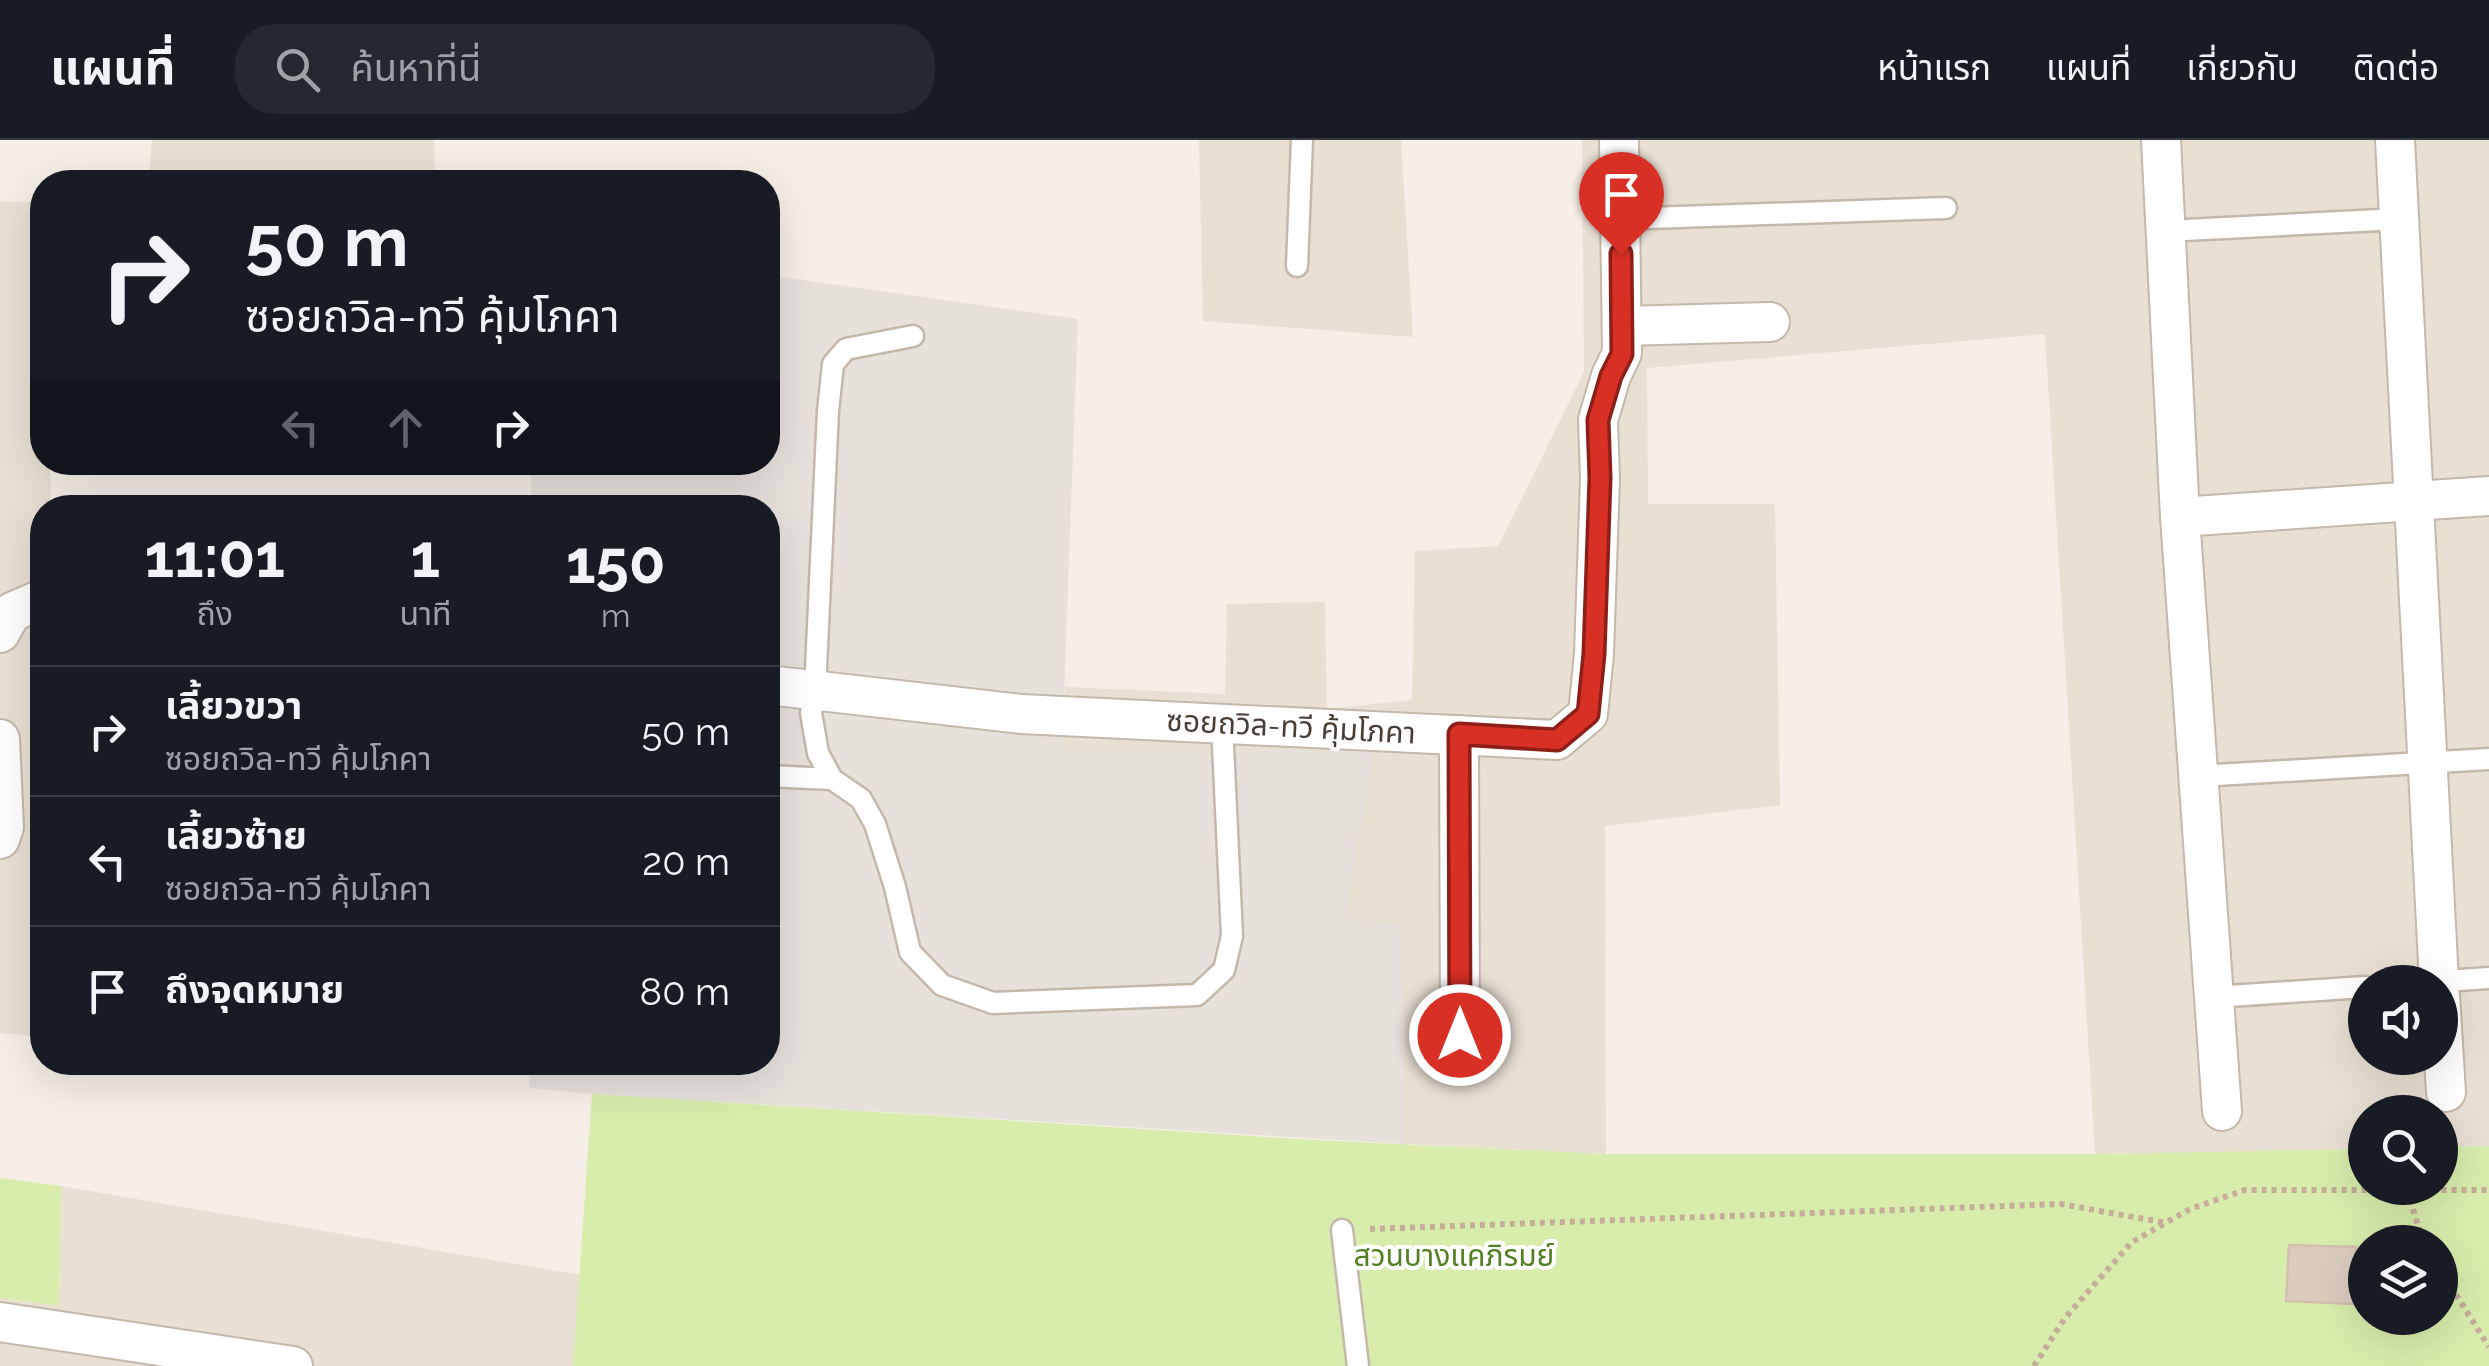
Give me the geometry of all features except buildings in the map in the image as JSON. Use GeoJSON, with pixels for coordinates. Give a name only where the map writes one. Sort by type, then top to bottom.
{"type":"FeatureCollection","features":[{"type":"Feature","properties":{"kind":"street","name":"ซอยถวิล-ทวี คุ้มโภคา"},"geometry":{"type":"LineString","coordinates":[[780,686],[1021,714],[1557,740],[1588,714],[1596,615],[1598,420],[1622,354],[1619,140]]}},
{"type":"Feature","properties":{"kind":"street"},"geometry":{"type":"LineString","coordinates":[[2161,140],[2180,517],[2222,1111]]}},
{"type":"Feature","properties":{"kind":"street"},"geometry":{"type":"LineString","coordinates":[[2395,140],[2438,965]]}},
{"type":"Feature","properties":{"kind":"street"},"geometry":{"type":"LineString","coordinates":[[1623,326],[1770,322]]}},
{"type":"Feature","properties":{"kind":"street"},"geometry":{"type":"LineString","coordinates":[[2180,517],[2489,496]]}},
{"type":"Feature","properties":{"kind":"street"},"geometry":{"type":"LineString","coordinates":[[0,633],[12,612],[30,604]]}},
{"type":"Feature","properties":{"kind":"street"},"geometry":{"type":"LineString","coordinates":[[1459,734],[1460,1035]]}},
{"type":"Feature","properties":{"kind":"street"},"geometry":{"type":"LineString","coordinates":[[0,739],[4,827],[0,839]]}},
{"type":"Feature","properties":{"kind":"street"},"geometry":{"type":"LineString","coordinates":[[2445,1075],[2446,1092]]}},
{"type":"Feature","properties":{"kind":"street"},"geometry":{"type":"LineString","coordinates":[[0,1322],[292,1366]]}},
{"type":"Feature","properties":{"kind":"lane"},"geometry":{"type":"LineString","coordinates":[[1297,266],[1302,140]]}},
{"type":"Feature","properties":{"kind":"lane"},"geometry":{"type":"LineString","coordinates":[[1620,219],[1946,208]]}},
{"type":"Feature","properties":{"kind":"lane"},"geometry":{"type":"LineString","coordinates":[[2166,231],[2398,219]]}},
{"type":"Feature","properties":{"kind":"lane"},"geometry":{"type":"LineString","coordinates":[[912,336],[846,348],[832,364],[812,714],[818,753],[832,779],[861,799],[875,824],[910,952],[942,985],[993,1003],[1197,995],[1224,970],[1232,936],[1222,724]]}},
{"type":"Feature","properties":{"kind":"lane"},"geometry":{"type":"LineString","coordinates":[[2199,776],[2489,759]]}},
{"type":"Feature","properties":{"kind":"lane"},"geometry":{"type":"LineString","coordinates":[[780,777],[832,779]]}},
{"type":"Feature","properties":{"kind":"lane"},"geometry":{"type":"LineString","coordinates":[[2458,980],[2489,978]]}},
{"type":"Feature","properties":{"kind":"lane"},"geometry":{"type":"LineString","coordinates":[[2214,997],[2348,988]]}},
{"type":"Feature","properties":{"kind":"lane"},"geometry":{"type":"LineString","coordinates":[[1342,1230],[1358,1366]]}},
{"type":"Feature","properties":{"kind":"path"},"geometry":{"type":"LineString","coordinates":[[2034,1366],[2064,1318],[2132,1242],[2190,1209],[2244,1190],[2348,1190]]}},
{"type":"Feature","properties":{"kind":"path"},"geometry":{"type":"LineString","coordinates":[[2458,1190],[2489,1190]]}},
{"type":"Feature","properties":{"kind":"path"},"geometry":{"type":"LineString","coordinates":[[1342,1230],[2061,1204],[2167,1223]]}},
{"type":"Feature","properties":{"kind":"path"},"geometry":{"type":"LineString","coordinates":[[2458,1298],[2489,1347]]}},
{"type":"Feature","properties":{"kind":"shaded area"},"geometry":{"type":"Polygon","coordinates":[[[152,140],[434,140],[435,170],[150,170],[152,140]]]}},
{"type":"Feature","properties":{"kind":"shaded area"},"geometry":{"type":"Polygon","coordinates":[[[1199,140],[1401,140],[1413,337],[1203,321],[1199,140]]]}},
{"type":"Feature","properties":{"kind":"shaded area"},"geometry":{"type":"Polygon","coordinates":[[[1582,140],[2489,140],[2489,1146],[2458,1147],[2458,1095],[2348,1095],[2348,1149],[2095,1154],[2045,334],[1647,368],[1648,504],[1775,504],[1780,805],[1605,826],[1606,1154],[1404,1144],[1401,926],[1345,918],[1062,750],[1065,687],[1225,694],[1227,604],[1325,602],[1327,709],[1412,700],[1415,551],[1498,546],[1584,372],[1582,140]]]}},
{"type":"Feature","properties":{"kind":"shaded area"},"geometry":{"type":"Polygon","coordinates":[[[0,201],[30,202],[30,475],[50,475],[51,495],[30,495],[30,1036],[0,1033],[0,201]]]}},
{"type":"Feature","properties":{"kind":"shaded area"},"geometry":{"type":"Polygon","coordinates":[[[780,277],[1078,319],[1062,750],[1374,751],[1345,918],[1401,926],[1404,1144],[529,1088],[529,1075],[780,1075],[780,495],[531,495],[531,475],[780,475],[780,277]]]}},
{"type":"Feature","properties":{"kind":"shaded area"},"geometry":{"type":"Polygon","coordinates":[[[61,1186],[580,1275],[573,1366],[0,1366],[0,1298],[59,1306],[61,1186]]]}},
{"type":"Feature","properties":{"kind":"green space","name":"สวนบางแคภิรมย์"},"geometry":{"type":"Polygon","coordinates":[[[592,1094],[1315,1140],[1606,1154],[2095,1154],[2348,1149],[2348,1205],[2458,1205],[2458,1147],[2489,1146],[2489,1366],[573,1366],[592,1094]]]}},
{"type":"Feature","properties":{"kind":"green space"},"geometry":{"type":"Polygon","coordinates":[[[0,1178],[61,1186],[59,1306],[0,1298],[0,1178]]]}},
{"type":"Feature","properties":{"kind":"route"},"geometry":{"type":"LineString","coordinates":[[1460,1035],[1459,734],[1557,740],[1588,714],[1600,478],[1598,420],[1622,354],[1621,254]]}}]}
